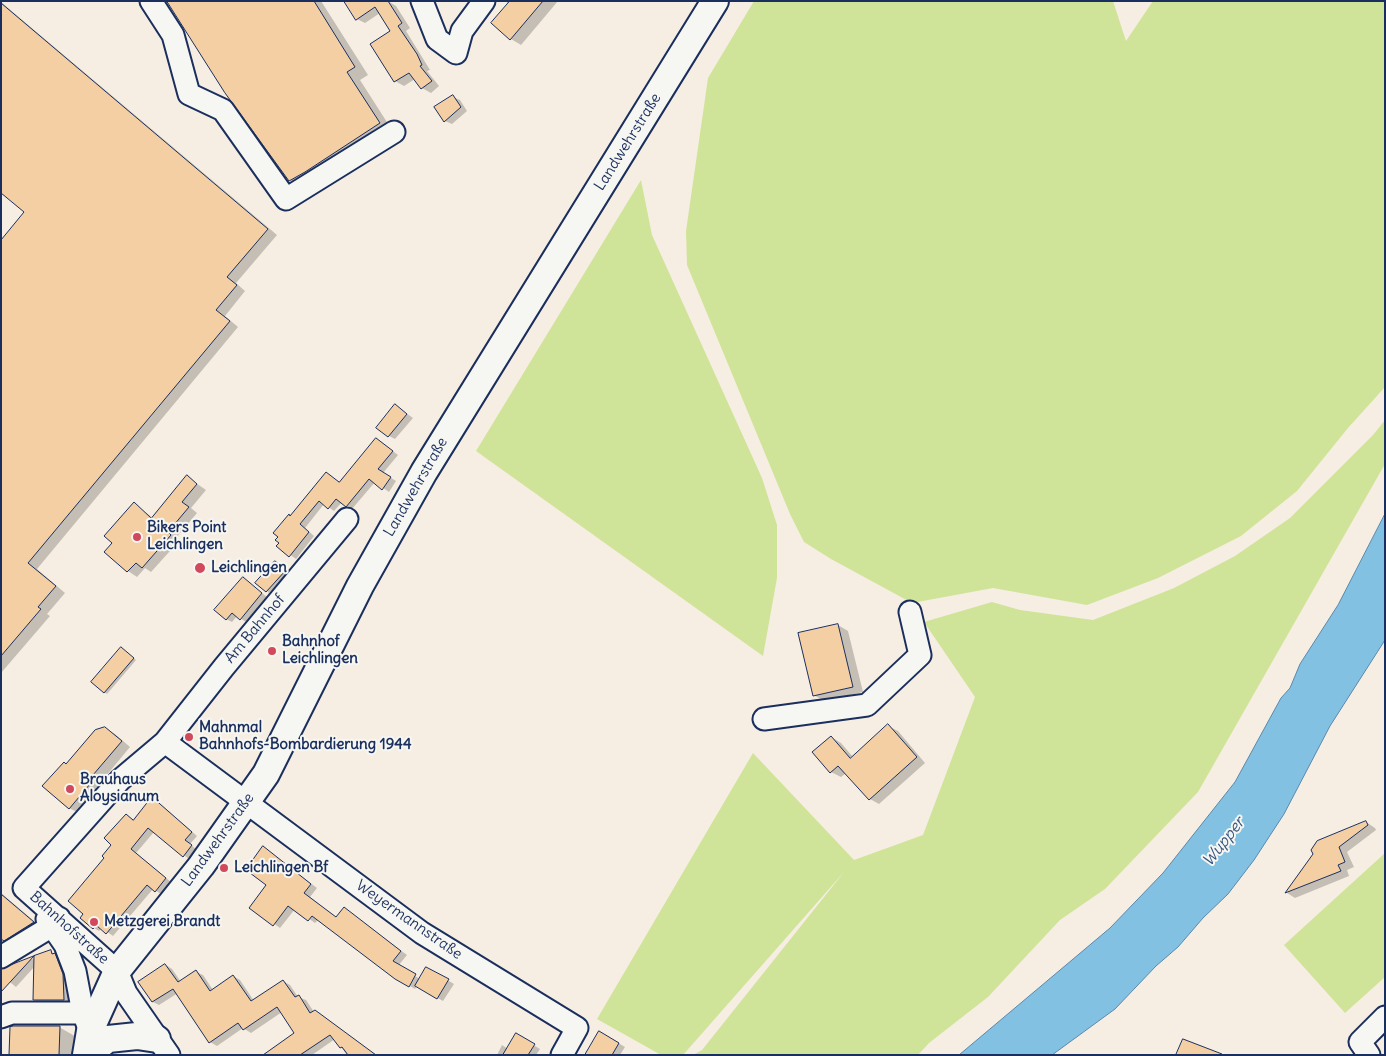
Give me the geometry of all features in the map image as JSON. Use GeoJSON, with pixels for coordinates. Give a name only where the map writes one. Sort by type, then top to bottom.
{"type":"FeatureCollection","features":[{"type":"Feature","properties":{"kind":"main road","name":"Landwehrstraße"},"geometry":{"type":"LineString","coordinates":[[117,970],[201,866],[266,774],[360,586],[424,472],[715,1]]}},
{"type":"Feature","properties":{"kind":"main road","name":"Bahnhofstraße"},"geometry":{"type":"LineString","coordinates":[[87,1038],[117,970]]}},
{"type":"Feature","properties":{"kind":"main road"},"geometry":{"type":"LineString","coordinates":[[87,1038],[108,1039],[137,1036],[163,1047]]}},
{"type":"Feature","properties":{"kind":"street"},"geometry":{"type":"LineString","coordinates":[[151,1],[173,36],[189,94],[223,110],[286,199],[394,132]]}},
{"type":"Feature","properties":{"kind":"street"},"geometry":{"type":"LineString","coordinates":[[422,1],[437,40],[456,53],[462,32],[484,1]]}},
{"type":"Feature","properties":{"kind":"street","name":"Am Bahnhof"},"geometry":{"type":"LineString","coordinates":[[24,888],[120,780],[165,742],[224,667],[347,519]]}},
{"type":"Feature","properties":{"kind":"street"},"geometry":{"type":"LineString","coordinates":[[764,719],[867,706],[920,655],[910,612]]}},
{"type":"Feature","properties":{"kind":"street"},"geometry":{"type":"LineString","coordinates":[[165,742],[246,803]]}},
{"type":"Feature","properties":{"kind":"street","name":"Weyermannstraße"},"geometry":{"type":"LineString","coordinates":[[246,803],[422,933],[578,1028],[562,1055]]}},
{"type":"Feature","properties":{"kind":"street","name":"Bahnhofstraße"},"geometry":{"type":"LineString","coordinates":[[24,888],[55,922],[117,970]]}},
{"type":"Feature","properties":{"kind":"street"},"geometry":{"type":"LineString","coordinates":[[1,957],[55,922]]}},
{"type":"Feature","properties":{"kind":"street","name":"Bahnhofstraße"},"geometry":{"type":"LineString","coordinates":[[55,922],[75,971],[87,1038]]}},
{"type":"Feature","properties":{"kind":"street"},"geometry":{"type":"LineString","coordinates":[[117,970],[126,993],[163,1047]]}},
{"type":"Feature","properties":{"kind":"street"},"geometry":{"type":"LineString","coordinates":[[1,1017],[12,1013],[87,1038]]}},
{"type":"Feature","properties":{"kind":"street"},"geometry":{"type":"LineString","coordinates":[[1369,1055],[1360,1042],[1385,1017]]}},
{"type":"Feature","properties":{"kind":"green space"},"geometry":{"type":"Polygon","coordinates":[[[754,1],[1113,1],[1126,41],[1153,1],[1385,1],[1385,387],[1348,428],[1297,491],[1241,536],[1158,578],[1087,605],[993,588],[912,603],[831,559],[804,542],[790,514],[687,265],[686,231],[708,78],[754,1]]]}},
{"type":"Feature","properties":{"kind":"green space"},"geometry":{"type":"Polygon","coordinates":[[[641,180],[652,235],[762,478],[777,525],[777,578],[763,656],[476,451],[641,180]]]}},
{"type":"Feature","properties":{"kind":"green space"},"geometry":{"type":"Polygon","coordinates":[[[1385,420],[1385,464],[1198,792],[1105,889],[1060,920],[988,997],[929,1043],[918,1055],[693,1055],[702,1050],[844,872],[683,1055],[661,1055],[597,1019],[753,753],[854,860],[923,835],[975,697],[924,622],[992,602],[1020,610],[1093,620],[1174,588],[1235,556],[1290,518],[1373,435],[1385,420]]]}},
{"type":"Feature","properties":{"kind":"green space"},"geometry":{"type":"Polygon","coordinates":[[[1385,853],[1385,977],[1345,1013],[1284,945],[1385,853]]]}},
{"type":"Feature","properties":{"kind":"water","name":"Wupper"},"geometry":{"type":"Polygon","coordinates":[[[1385,514],[1385,640],[1330,726],[1284,814],[1254,860],[1228,894],[1115,1009],[1052,1055],[959,1055],[1110,928],[1163,873],[1235,782],[1281,698],[1290,688],[1300,664],[1338,605],[1385,514]]]}},
{"type":"Feature","properties":{"kind":"building"},"geometry":{"type":"Polygon","coordinates":[[[167,1],[314,1],[355,67],[347,72],[380,123],[289,181],[225,93],[167,1]]]}},
{"type":"Feature","properties":{"kind":"building"},"geometry":{"type":"Polygon","coordinates":[[[344,1],[388,1],[402,23],[398,26],[417,54],[422,65],[420,66],[432,81],[421,89],[409,73],[394,82],[370,44],[390,31],[375,7],[356,20],[344,1]]]}},
{"type":"Feature","properties":{"kind":"building"},"geometry":{"type":"Polygon","coordinates":[[[510,1],[543,1],[510,40],[491,23],[510,1]]]}},
{"type":"Feature","properties":{"kind":"building"},"geometry":{"type":"Polygon","coordinates":[[[1,3],[268,229],[227,277],[237,285],[216,310],[230,321],[28,563],[56,586],[38,607],[41,609],[1,656],[1,240],[24,212],[1,193],[1,3]]]}},
{"type":"Feature","properties":{"kind":"building"},"geometry":{"type":"Polygon","coordinates":[[[453,95],[461,107],[444,122],[434,107],[453,95]]]}},
{"type":"Feature","properties":{"kind":"building"},"geometry":{"type":"Polygon","coordinates":[[[395,404],[407,414],[388,437],[376,428],[395,404]]]}},
{"type":"Feature","properties":{"kind":"building"},"geometry":{"type":"Polygon","coordinates":[[[376,438],[393,451],[378,469],[391,477],[382,490],[369,479],[346,507],[336,499],[328,509],[319,501],[300,524],[309,532],[289,557],[276,546],[279,543],[275,540],[278,537],[273,533],[289,514],[290,516],[326,472],[339,482],[376,438]]]}},
{"type":"Feature","properties":{"kind":"building"},"geometry":{"type":"Polygon","coordinates":[[[187,475],[197,484],[182,502],[189,507],[168,532],[171,535],[142,568],[136,563],[127,572],[104,552],[112,543],[104,536],[134,502],[151,518],[187,475]]]}},
{"type":"Feature","properties":{"kind":"building"},"geometry":{"type":"Polygon","coordinates":[[[275,561],[286,570],[266,592],[255,583],[275,561]]]}},
{"type":"Feature","properties":{"kind":"building"},"geometry":{"type":"Polygon","coordinates":[[[243,577],[262,593],[240,620],[232,613],[226,620],[214,610],[243,577]]]}},
{"type":"Feature","properties":{"kind":"building"},"geometry":{"type":"Polygon","coordinates":[[[838,624],[853,687],[813,696],[798,633],[838,624]]]}},
{"type":"Feature","properties":{"kind":"building"},"geometry":{"type":"Polygon","coordinates":[[[121,647],[134,658],[104,693],[91,682],[121,647]]]}},
{"type":"Feature","properties":{"kind":"building"},"geometry":{"type":"Polygon","coordinates":[[[888,724],[917,757],[869,800],[838,766],[830,773],[812,752],[831,736],[850,758],[888,724]]]}},
{"type":"Feature","properties":{"kind":"building"},"geometry":{"type":"Polygon","coordinates":[[[105,727],[122,741],[87,782],[90,784],[69,809],[42,786],[64,762],[66,764],[95,730],[105,727]]]}},
{"type":"Feature","properties":{"kind":"building"},"geometry":{"type":"Polygon","coordinates":[[[152,797],[192,832],[185,840],[192,845],[183,857],[148,828],[131,849],[166,878],[155,892],[147,885],[106,934],[96,925],[93,929],[80,918],[83,914],[68,901],[104,858],[102,856],[111,845],[104,838],[126,814],[133,820],[152,797]]]}},
{"type":"Feature","properties":{"kind":"building"},"geometry":{"type":"Polygon","coordinates":[[[1366,821],[1368,825],[1339,847],[1345,862],[1338,865],[1341,871],[1285,893],[1313,854],[1311,850],[1317,841],[1366,821]]]}},
{"type":"Feature","properties":{"kind":"building"},"geometry":{"type":"Polygon","coordinates":[[[263,846],[311,884],[304,893],[336,917],[344,907],[401,951],[393,961],[416,974],[409,987],[395,979],[312,916],[308,921],[288,906],[273,926],[249,908],[266,885],[246,870],[263,846]]]}},
{"type":"Feature","properties":{"kind":"building"},"geometry":{"type":"Polygon","coordinates":[[[1,894],[34,922],[4,941],[1,939],[1,894]]]}},
{"type":"Feature","properties":{"kind":"building"},"geometry":{"type":"Polygon","coordinates":[[[51,950],[52,954],[55,953],[63,974],[64,1000],[33,1000],[34,956],[51,950]]]}},
{"type":"Feature","properties":{"kind":"building"},"geometry":{"type":"Polygon","coordinates":[[[34,956],[1,992],[1,969],[34,956]]]}},
{"type":"Feature","properties":{"kind":"building"},"geometry":{"type":"Polygon","coordinates":[[[165,964],[178,982],[196,970],[210,991],[233,975],[251,1001],[283,980],[295,997],[299,995],[310,1013],[315,1010],[376,1055],[348,1055],[330,1035],[300,1055],[263,1055],[294,1033],[277,1007],[243,1030],[238,1023],[209,1043],[173,989],[152,1002],[138,982],[165,964]]]}},
{"type":"Feature","properties":{"kind":"building"},"geometry":{"type":"Polygon","coordinates":[[[426,967],[449,979],[437,999],[415,986],[426,967]]]}},
{"type":"Feature","properties":{"kind":"building"},"geometry":{"type":"Polygon","coordinates":[[[60,1026],[59,1055],[9,1055],[10,1027],[60,1026]]]}},
{"type":"Feature","properties":{"kind":"building"},"geometry":{"type":"Polygon","coordinates":[[[599,1031],[619,1043],[612,1055],[585,1055],[599,1031]]]}},
{"type":"Feature","properties":{"kind":"building"},"geometry":{"type":"Polygon","coordinates":[[[516,1033],[535,1044],[528,1055],[503,1055],[516,1033]]]}},
{"type":"Feature","properties":{"kind":"building"},"geometry":{"type":"Polygon","coordinates":[[[1183,1039],[1222,1054],[1176,1055],[1183,1039]]]}},
{"type":"Feature","properties":{"kind":"place","name":"Bikers Point Leichlingen"},"geometry":{"type":"Point","coordinates":[137,537]}},
{"type":"Feature","properties":{"kind":"place","name":"Leichlingen"},"geometry":{"type":"Point","coordinates":[200,568]}},
{"type":"Feature","properties":{"kind":"place","name":"Bahnhof Leichlingen"},"geometry":{"type":"Point","coordinates":[272,651]}},
{"type":"Feature","properties":{"kind":"place","name":"Mahnmal Bahnhofs-Bombardierung 1944"},"geometry":{"type":"Point","coordinates":[189,737]}},
{"type":"Feature","properties":{"kind":"place","name":"Brauhaus Aloysianum"},"geometry":{"type":"Point","coordinates":[70,789]}},
{"type":"Feature","properties":{"kind":"place","name":"Leichlingen Bf"},"geometry":{"type":"Point","coordinates":[224,868]}},
{"type":"Feature","properties":{"kind":"place","name":"Metzgerei Brandt"},"geometry":{"type":"Point","coordinates":[94,922]}}]}
